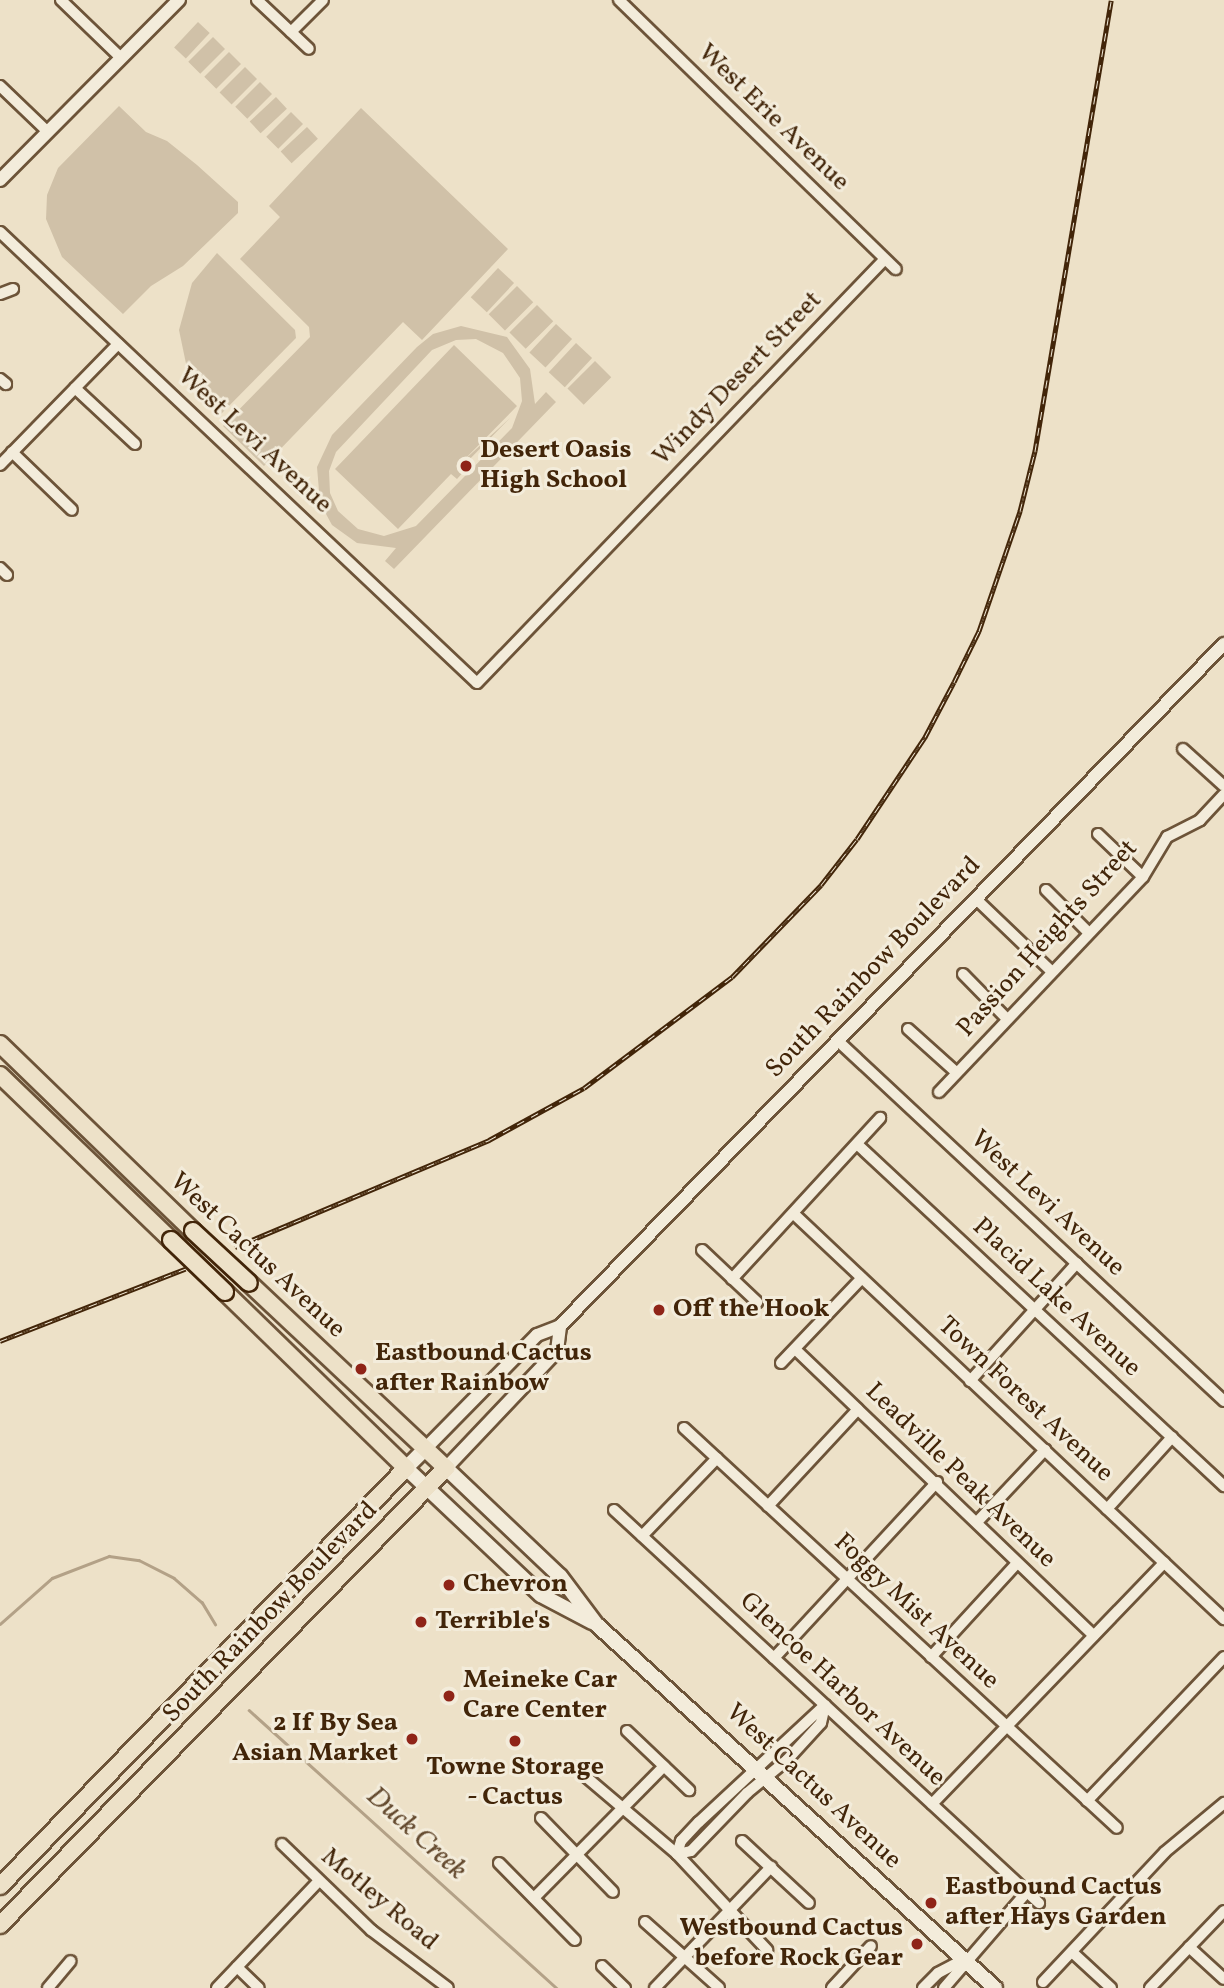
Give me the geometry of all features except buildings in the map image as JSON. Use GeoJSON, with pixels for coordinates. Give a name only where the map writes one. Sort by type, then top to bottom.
{"type":"FeatureCollection","features":[{"type":"Feature","properties":{"kind":"main road","name":"West Cactus Avenue"},"geometry":{"type":"LineString","coordinates":[[0,1044],[193,1231],[560,1576],[596,1624],[762,1772],[995,1988]]}},
{"type":"Feature","properties":{"kind":"main road","name":"West Cactus Avenue"},"geometry":{"type":"LineString","coordinates":[[0,1075],[426,1488],[541,1595],[596,1624]]}},
{"type":"Feature","properties":{"kind":"main road","name":"South Rainbow Boulevard"},"geometry":{"type":"LineString","coordinates":[[0,1886],[425,1449]]}},
{"type":"Feature","properties":{"kind":"main road","name":"South Rainbow Boulevard"},"geometry":{"type":"LineString","coordinates":[[0,1925],[446,1468]]}},
{"type":"Feature","properties":{"kind":"street"},"geometry":{"type":"LineString","coordinates":[[61,0],[121,58]]}},
{"type":"Feature","properties":{"kind":"street"},"geometry":{"type":"LineString","coordinates":[[0,180],[179,0]]}},
{"type":"Feature","properties":{"kind":"street"},"geometry":{"type":"LineString","coordinates":[[257,0],[309,49]]}},
{"type":"Feature","properties":{"kind":"street"},"geometry":{"type":"LineString","coordinates":[[291,32],[323,0]]}},
{"type":"Feature","properties":{"kind":"street","name":"West Erie Avenue"},"geometry":{"type":"LineString","coordinates":[[619,0],[896,269]]}},
{"type":"Feature","properties":{"kind":"street"},"geometry":{"type":"LineString","coordinates":[[0,86],[47,131]]}},
{"type":"Feature","properties":{"kind":"street","name":"West Levi Avenue"},"geometry":{"type":"LineString","coordinates":[[0,232],[477,683]]}},
{"type":"Feature","properties":{"kind":"street","name":"Windy Desert Street"},"geometry":{"type":"LineString","coordinates":[[477,683],[885,259]]}},
{"type":"Feature","properties":{"kind":"street"},"geometry":{"type":"LineString","coordinates":[[0,294],[13,289]]}},
{"type":"Feature","properties":{"kind":"street"},"geometry":{"type":"LineString","coordinates":[[0,465],[118,344]]}},
{"type":"Feature","properties":{"kind":"street"},"geometry":{"type":"LineString","coordinates":[[75,388],[135,444]]}},
{"type":"Feature","properties":{"kind":"street"},"geometry":{"type":"LineString","coordinates":[[12,452],[72,510]]}},
{"type":"Feature","properties":{"kind":"street","name":"South Rainbow Boulevard"},"geometry":{"type":"LineString","coordinates":[[425,1449],[537,1335],[560,1326],[1224,644]]}},
{"type":"Feature","properties":{"kind":"street"},"geometry":{"type":"LineString","coordinates":[[1183,749],[1224,786]]}},
{"type":"Feature","properties":{"kind":"street","name":"Passion Heights Street"},"geometry":{"type":"LineString","coordinates":[[939,1091],[1143,877],[1167,837],[1200,820],[1224,794]]}},
{"type":"Feature","properties":{"kind":"street"},"geometry":{"type":"LineString","coordinates":[[1098,834],[1143,877]]}},
{"type":"Feature","properties":{"kind":"street"},"geometry":{"type":"LineString","coordinates":[[1046,890],[1089,933]]}},
{"type":"Feature","properties":{"kind":"street"},"geometry":{"type":"LineString","coordinates":[[976,899],[1052,972]]}},
{"type":"Feature","properties":{"kind":"street"},"geometry":{"type":"LineString","coordinates":[[962,974],[1007,1019]]}},
{"type":"Feature","properties":{"kind":"street"},"geometry":{"type":"LineString","coordinates":[[908,1029],[956,1072]]}},
{"type":"Feature","properties":{"kind":"street","name":"West Levi Avenue"},"geometry":{"type":"LineString","coordinates":[[838,1041],[1224,1401]]}},
{"type":"Feature","properties":{"kind":"street"},"geometry":{"type":"LineString","coordinates":[[732,1279],[880,1118]]}},
{"type":"Feature","properties":{"kind":"street","name":"Placid Lake Avenue"},"geometry":{"type":"LineString","coordinates":[[857,1144],[1224,1486]]}},
{"type":"Feature","properties":{"kind":"street","name":"Town Forest Avenue"},"geometry":{"type":"LineString","coordinates":[[794,1214],[1224,1619]]}},
{"type":"Feature","properties":{"kind":"street"},"geometry":{"type":"LineString","coordinates":[[702,1250],[757,1302]]}},
{"type":"Feature","properties":{"kind":"street"},"geometry":{"type":"LineString","coordinates":[[970,1381],[1077,1263]]}},
{"type":"Feature","properties":{"kind":"street"},"geometry":{"type":"LineString","coordinates":[[781,1363],[862,1278]]}},
{"type":"Feature","properties":{"kind":"street","name":"South Rainbow Boulevard"},"geometry":{"type":"LineString","coordinates":[[446,1468],[558,1351],[560,1326]]}},
{"type":"Feature","properties":{"kind":"street","name":"Leadville Peak Avenue"},"geometry":{"type":"LineString","coordinates":[[795,1349],[978,1521],[1017,1563],[1094,1636]]}},
{"type":"Feature","properties":{"kind":"street"},"geometry":{"type":"LineString","coordinates":[[768,1506],[858,1409]]}},
{"type":"Feature","properties":{"kind":"street","name":"Foggy Mist Avenue"},"geometry":{"type":"LineString","coordinates":[[684,1428],[1117,1828]]}},
{"type":"Feature","properties":{"kind":"street"},"geometry":{"type":"LineString","coordinates":[[1107,1508],[1172,1437]]}},
{"type":"Feature","properties":{"kind":"street"},"geometry":{"type":"LineString","coordinates":[[978,1521],[1045,1450]]}},
{"type":"Feature","properties":{"kind":"street"},"geometry":{"type":"LineString","coordinates":[[642,1536],[717,1458]]}},
{"type":"Feature","properties":{"kind":"street"},"geometry":{"type":"LineString","coordinates":[[774,1658],[937,1482]]}},
{"type":"Feature","properties":{"kind":"street","name":"Glencoe Harbor Avenue"},"geometry":{"type":"LineString","coordinates":[[614,1510],[1039,1903]]}},
{"type":"Feature","properties":{"kind":"street"},"geometry":{"type":"LineString","coordinates":[[931,1657],[1017,1563]]}},
{"type":"Feature","properties":{"kind":"street"},"geometry":{"type":"LineString","coordinates":[[932,1804],[1164,1563]]}},
{"type":"Feature","properties":{"kind":"street"},"geometry":{"type":"LineString","coordinates":[[1087,1801],[1224,1657]]}},
{"type":"Feature","properties":{"kind":"street"},"geometry":{"type":"LineString","coordinates":[[677,1854],[681,1842],[699,1822],[762,1772],[825,1704]]}},
{"type":"Feature","properties":{"kind":"street"},"geometry":{"type":"LineString","coordinates":[[627,1731],[689,1790]]}},
{"type":"Feature","properties":{"kind":"street"},"geometry":{"type":"LineString","coordinates":[[534,1898],[664,1766]]}},
{"type":"Feature","properties":{"kind":"street"},"geometry":{"type":"LineString","coordinates":[[585,1776],[677,1854],[767,1950]]}},
{"type":"Feature","properties":{"kind":"street"},"geometry":{"type":"LineString","coordinates":[[1043,1982],[1166,1852],[1224,1803]]}},
{"type":"Feature","properties":{"kind":"street"},"geometry":{"type":"LineString","coordinates":[[541,1818],[613,1892]]}},
{"type":"Feature","properties":{"kind":"street"},"geometry":{"type":"LineString","coordinates":[[743,1841],[809,1903]]}},
{"type":"Feature","properties":{"kind":"street","name":"Motley Road"},"geometry":{"type":"LineString","coordinates":[[282,1844],[392,1948],[448,1988]]}},
{"type":"Feature","properties":{"kind":"street"},"geometry":{"type":"LineString","coordinates":[[499,1863],[575,1940]]}},
{"type":"Feature","properties":{"kind":"street"},"geometry":{"type":"LineString","coordinates":[[655,1988],[771,1867]]}},
{"type":"Feature","properties":{"kind":"street"},"geometry":{"type":"LineString","coordinates":[[217,1988],[319,1881]]}},
{"type":"Feature","properties":{"kind":"street"},"geometry":{"type":"LineString","coordinates":[[944,1988],[964,1960],[1027,1892]]}},
{"type":"Feature","properties":{"kind":"street"},"geometry":{"type":"LineString","coordinates":[[1150,1988],[1224,1911]]}},
{"type":"Feature","properties":{"kind":"street"},"geometry":{"type":"LineString","coordinates":[[645,1922],[719,1988]]}},
{"type":"Feature","properties":{"kind":"street"},"geometry":{"type":"LineString","coordinates":[[834,1987],[871,1947]]}},
{"type":"Feature","properties":{"kind":"street"},"geometry":{"type":"LineString","coordinates":[[1189,1947],[1224,1979]]}},
{"type":"Feature","properties":{"kind":"street"},"geometry":{"type":"LineString","coordinates":[[1072,1952],[1111,1988]]}},
{"type":"Feature","properties":{"kind":"street"},"geometry":{"type":"LineString","coordinates":[[923,1988],[938,1973],[964,1960]]}},
{"type":"Feature","properties":{"kind":"street"},"geometry":{"type":"LineString","coordinates":[[48,1988],[71,1961]]}},
{"type":"Feature","properties":{"kind":"street"},"geometry":{"type":"LineString","coordinates":[[602,1966],[625,1988]]}},
{"type":"Feature","properties":{"kind":"street"},"geometry":{"type":"LineString","coordinates":[[237,1967],[259,1988]]}},
{"type":"Feature","properties":{"kind":"shaded area"},"geometry":{"type":"Polygon","coordinates":[[[198,22],[210,33],[186,59],[174,48],[198,22]]]}},
{"type":"Feature","properties":{"kind":"shaded area"},"geometry":{"type":"Polygon","coordinates":[[[213,37],[225,49],[200,74],[188,62],[213,37]]]}},
{"type":"Feature","properties":{"kind":"shaded area"},"geometry":{"type":"Polygon","coordinates":[[[229,52],[241,64],[216,89],[204,77],[229,52]]]}},
{"type":"Feature","properties":{"kind":"shaded area"},"geometry":{"type":"Polygon","coordinates":[[[245,67],[257,79],[232,104],[220,92],[245,67]]]}},
{"type":"Feature","properties":{"kind":"shaded area"},"geometry":{"type":"Polygon","coordinates":[[[260,82],[272,94],[247,119],[235,107],[260,82]]]}},
{"type":"Feature","properties":{"kind":"shaded area"},"geometry":{"type":"Polygon","coordinates":[[[276,97],[287,109],[261,133],[250,122],[276,97]]]}},
{"type":"Feature","properties":{"kind":"shaded area"},"geometry":{"type":"Polygon","coordinates":[[[119,106],[146,132],[167,141],[238,202],[238,213],[183,266],[151,286],[123,314],[62,257],[46,219],[47,195],[58,168],[119,106]]]}},
{"type":"Feature","properties":{"kind":"shaded area"},"geometry":{"type":"Polygon","coordinates":[[[361,108],[508,249],[422,340],[403,322],[264,466],[223,426],[310,337],[309,327],[240,259],[280,217],[269,206],[361,108]]]}},
{"type":"Feature","properties":{"kind":"shaded area"},"geometry":{"type":"Polygon","coordinates":[[[291,112],[303,124],[278,149],[266,137],[291,112]]]}},
{"type":"Feature","properties":{"kind":"shaded area"},"geometry":{"type":"Polygon","coordinates":[[[307,127],[318,139],[292,163],[281,152],[307,127]]]}},
{"type":"Feature","properties":{"kind":"shaded area"},"geometry":{"type":"Polygon","coordinates":[[[217,253],[295,330],[296,338],[220,415],[189,378],[179,330],[192,283],[217,253]]]}},
{"type":"Feature","properties":{"kind":"shaded area"},"geometry":{"type":"Polygon","coordinates":[[[498,268],[514,283],[487,312],[471,297],[498,268]]]}},
{"type":"Feature","properties":{"kind":"shaded area"},"geometry":{"type":"Polygon","coordinates":[[[517,286],[533,302],[505,331],[489,314],[517,286]]]}},
{"type":"Feature","properties":{"kind":"shaded area"},"geometry":{"type":"Polygon","coordinates":[[[537,305],[553,321],[526,349],[509,333],[537,305]]]}},
{"type":"Feature","properties":{"kind":"shaded area"},"geometry":{"type":"Polygon","coordinates":[[[556,324],[572,339],[545,368],[529,353],[556,324]]]}},
{"type":"Feature","properties":{"kind":"shaded area"},"geometry":{"type":"Polygon","coordinates":[[[461,326],[507,337],[530,369],[535,404],[546,392],[556,402],[394,569],[385,561],[396,548],[357,543],[332,525],[320,503],[317,467],[332,435],[417,347],[433,334],[461,326]],[[476,339],[456,340],[432,350],[336,452],[329,471],[330,493],[338,511],[358,529],[384,536],[416,526],[512,428],[522,401],[520,378],[503,353],[476,339]]]}},
{"type":"Feature","properties":{"kind":"shaded area"},"geometry":{"type":"Polygon","coordinates":[[[576,343],[592,358],[565,387],[549,372],[576,343]]]}},
{"type":"Feature","properties":{"kind":"shaded area"},"geometry":{"type":"Polygon","coordinates":[[[454,345],[517,406],[461,463],[510,418],[464,465],[466,469],[457,479],[451,474],[398,529],[335,469],[454,345]]]}},
{"type":"Feature","properties":{"kind":"shaded area"},"geometry":{"type":"Polygon","coordinates":[[[595,361],[611,377],[584,405],[567,389],[595,361]]]}},
{"type":"Feature","properties":{"kind":"waterway","name":"Duck Creek"},"geometry":{"type":"LineString","coordinates":[[0,1624],[52,1578],[109,1556],[139,1560],[174,1578],[202,1602],[215,1624]]}},
{"type":"Feature","properties":{"kind":"waterway","name":"Duck Creek"},"geometry":{"type":"LineString","coordinates":[[249,1710],[557,1988]]}},
{"type":"Feature","properties":{"kind":"railway"},"geometry":{"type":"LineString","coordinates":[[235,1247],[489,1140],[584,1088],[732,977],[821,885],[857,839],[925,737],[954,682],[979,631],[1020,511],[1035,451],[1111,0]]}},
{"type":"Feature","properties":{"kind":"railway"},"geometry":{"type":"LineString","coordinates":[[0,1341],[185,1269]]}},
{"type":"Feature","properties":{"kind":"place","name":"Desert Oasis High School"},"geometry":{"type":"Point","coordinates":[466,466]}},
{"type":"Feature","properties":{"kind":"place","name":"Off the Hook"},"geometry":{"type":"Point","coordinates":[659,1310]}},
{"type":"Feature","properties":{"kind":"place","name":"Eastbound Cactus after Rainbow"},"geometry":{"type":"Point","coordinates":[361,1369]}},
{"type":"Feature","properties":{"kind":"place","name":"Chevron"},"geometry":{"type":"Point","coordinates":[449,1585]}},
{"type":"Feature","properties":{"kind":"place","name":"Terrible's"},"geometry":{"type":"Point","coordinates":[421,1622]}},
{"type":"Feature","properties":{"kind":"place","name":"Meineke Car Care Center"},"geometry":{"type":"Point","coordinates":[449,1696]}},
{"type":"Feature","properties":{"kind":"place","name":"2 If By Sea Asian Market"},"geometry":{"type":"Point","coordinates":[412,1739]}},
{"type":"Feature","properties":{"kind":"place","name":"Towne Storage - Cactus"},"geometry":{"type":"Point","coordinates":[515,1741]}},
{"type":"Feature","properties":{"kind":"place","name":"Eastbound Cactus after Hays Garden"},"geometry":{"type":"Point","coordinates":[931,1903]}},
{"type":"Feature","properties":{"kind":"place","name":"Westbound Cactus before Rock Gear"},"geometry":{"type":"Point","coordinates":[917,1944]}}]}
